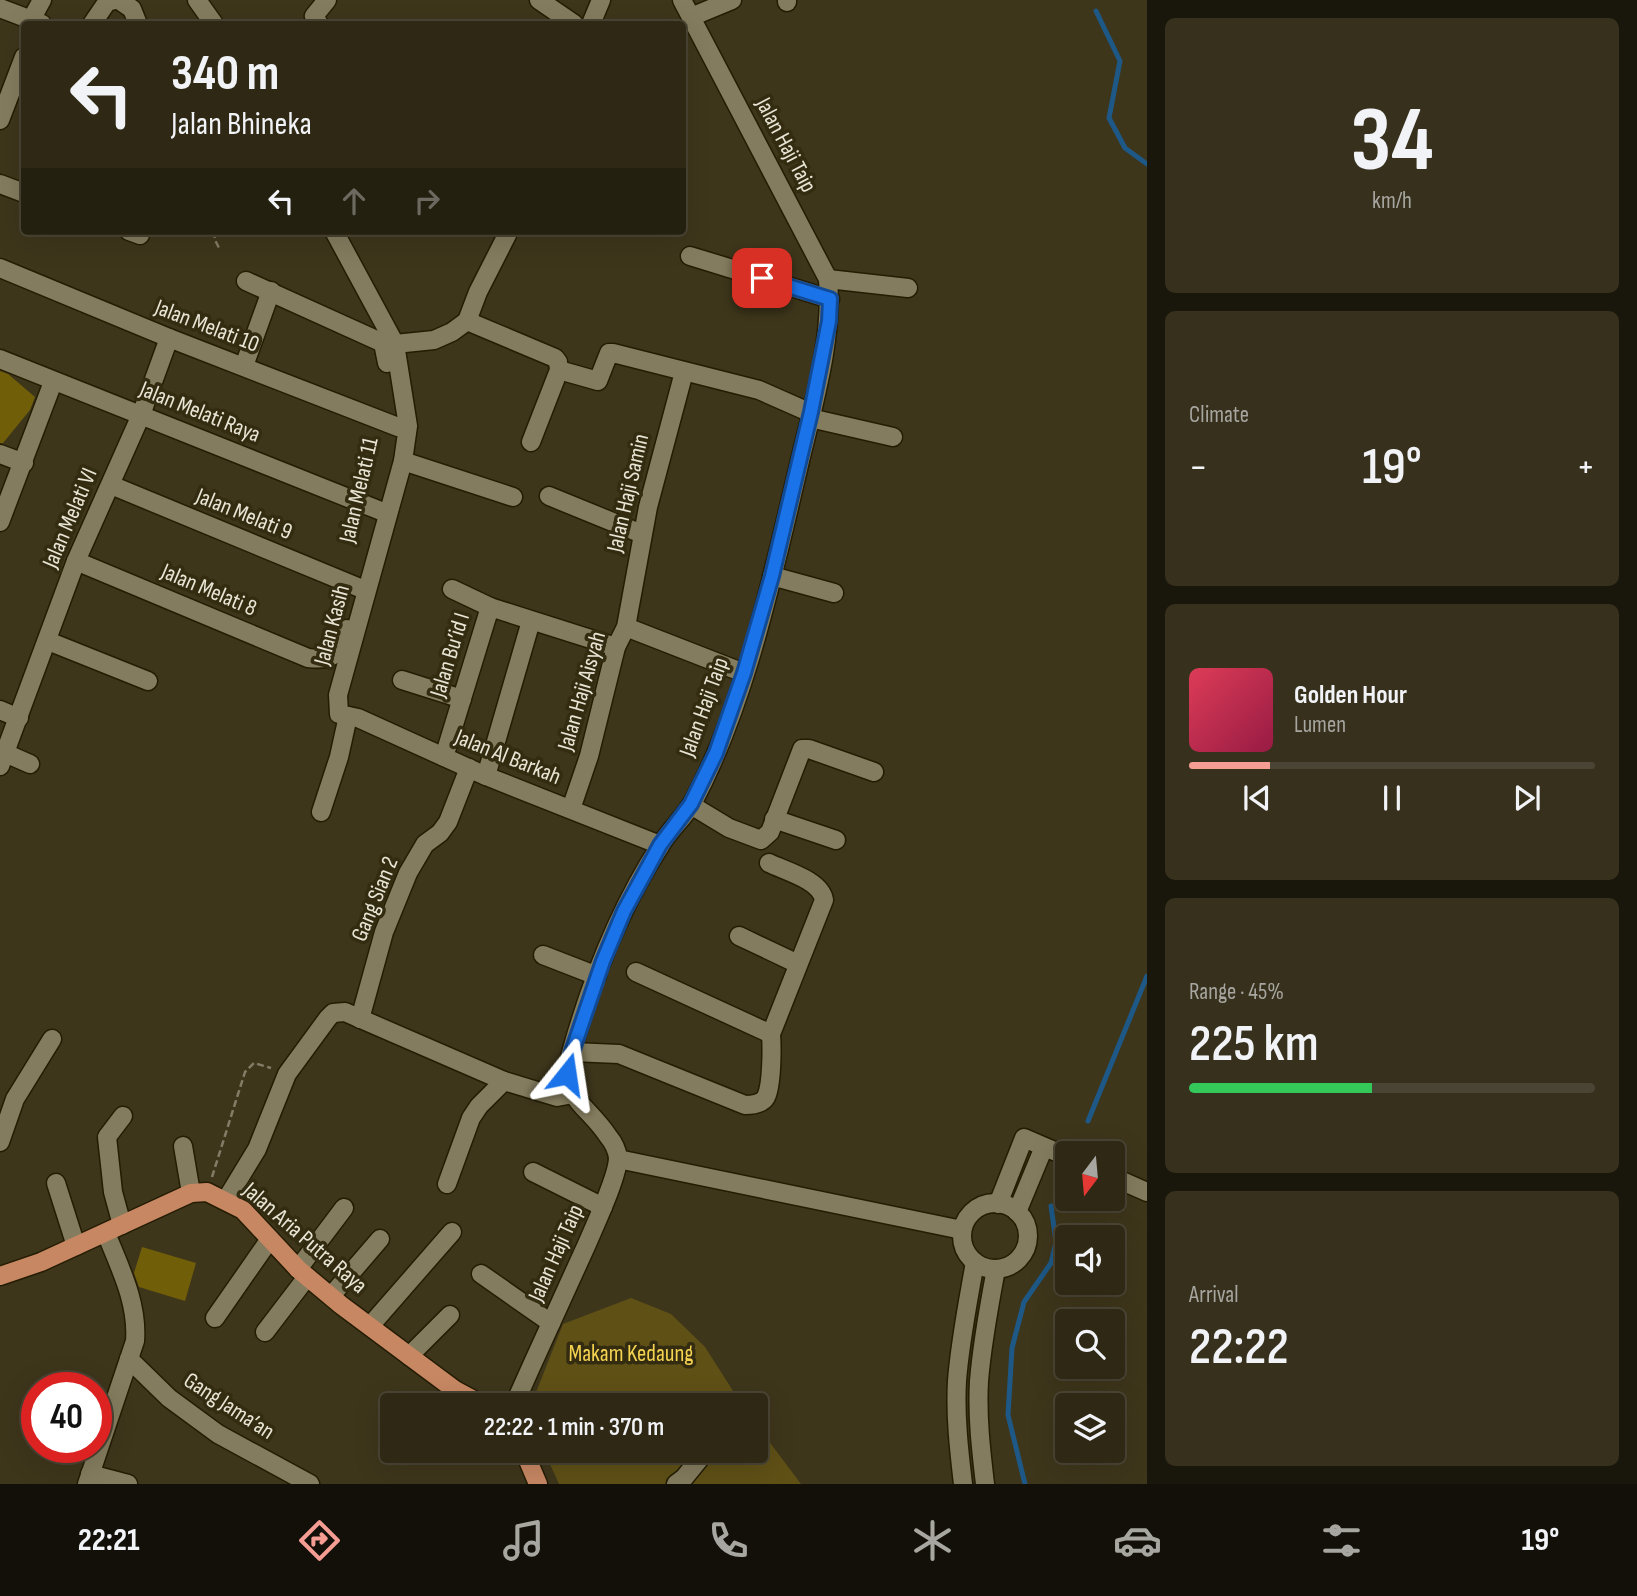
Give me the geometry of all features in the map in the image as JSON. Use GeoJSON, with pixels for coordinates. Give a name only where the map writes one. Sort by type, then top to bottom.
{"type":"FeatureCollection","features":[{"type":"Feature","properties":{"kind":"main road","name":"Jalan Aria Putra Raya"},"geometry":{"type":"LineString","coordinates":[[199,1192],[226,1200],[243,1210],[302,1273],[461,1393]]}},
{"type":"Feature","properties":{"kind":"main road"},"geometry":{"type":"LineString","coordinates":[[0,1276],[41,1262],[199,1192]]}},
{"type":"Feature","properties":{"kind":"main road"},"geometry":{"type":"LineString","coordinates":[[529,1463],[538,1484]]}},
{"type":"Feature","properties":{"kind":"street"},"geometry":{"type":"LineString","coordinates":[[37,21],[42,0]]}},
{"type":"Feature","properties":{"kind":"street"},"geometry":{"type":"LineString","coordinates":[[94,21],[107,2],[117,0],[132,9],[137,21]]}},
{"type":"Feature","properties":{"kind":"street"},"geometry":{"type":"LineString","coordinates":[[197,0],[212,21]]}},
{"type":"Feature","properties":{"kind":"street"},"geometry":{"type":"LineString","coordinates":[[316,21],[314,16],[327,0]]}},
{"type":"Feature","properties":{"kind":"street"},"geometry":{"type":"LineString","coordinates":[[539,0],[570,21]]}},
{"type":"Feature","properties":{"kind":"street"},"geometry":{"type":"LineString","coordinates":[[592,21],[601,0]]}},
{"type":"Feature","properties":{"kind":"street","name":"Jalan Haji Taip"},"geometry":{"type":"LineString","coordinates":[[573,1094],[569,1089],[567,1074],[597,976],[624,911],[660,845],[691,804],[716,753],[744,673],[772,576],[829,321],[828,279],[682,0]]}},
{"type":"Feature","properties":{"kind":"street"},"geometry":{"type":"LineString","coordinates":[[691,18],[732,0]]}},
{"type":"Feature","properties":{"kind":"street"},"geometry":{"type":"LineString","coordinates":[[0,8],[32,21]]}},
{"type":"Feature","properties":{"kind":"street"},"geometry":{"type":"LineString","coordinates":[[0,120],[21,65]]}},
{"type":"Feature","properties":{"kind":"street"},"geometry":{"type":"LineString","coordinates":[[8,101],[21,107]]}},
{"type":"Feature","properties":{"kind":"street"},"geometry":{"type":"LineString","coordinates":[[0,184],[21,192]]}},
{"type":"Feature","properties":{"kind":"street","name":"Jalan Kasih"},"geometry":{"type":"LineString","coordinates":[[321,812],[339,757],[343,715],[338,695],[403,461],[408,426],[395,344],[336,235]]}},
{"type":"Feature","properties":{"kind":"street"},"geometry":{"type":"LineString","coordinates":[[395,344],[434,340],[467,321],[478,292],[507,235]]}},
{"type":"Feature","properties":{"kind":"street"},"geometry":{"type":"LineString","coordinates":[[690,256],[830,299]]}},
{"type":"Feature","properties":{"kind":"street","name":"Jalan Melati 10"},"geometry":{"type":"LineString","coordinates":[[0,268],[169,338],[398,427]]}},
{"type":"Feature","properties":{"kind":"street"},"geometry":{"type":"LineString","coordinates":[[828,279],[908,288]]}},
{"type":"Feature","properties":{"kind":"street","name":"Jalan Melati 11"},"geometry":{"type":"LineString","coordinates":[[246,281],[383,343],[398,427],[381,511],[342,646],[330,658],[324,660]]}},
{"type":"Feature","properties":{"kind":"street"},"geometry":{"type":"LineString","coordinates":[[244,366],[271,291]]}},
{"type":"Feature","properties":{"kind":"street"},"geometry":{"type":"LineString","coordinates":[[467,321],[555,358],[558,362],[559,370],[531,442]]}},
{"type":"Feature","properties":{"kind":"street","name":"Jalan Melati VI"},"geometry":{"type":"LineString","coordinates":[[3,759],[76,561],[141,415],[169,338]]}},
{"type":"Feature","properties":{"kind":"street"},"geometry":{"type":"LineString","coordinates":[[559,370],[598,381],[608,356],[613,353],[759,390],[810,415],[893,437]]}},
{"type":"Feature","properties":{"kind":"street","name":"Jalan Melati Raya"},"geometry":{"type":"LineString","coordinates":[[0,359],[381,511]]}},
{"type":"Feature","properties":{"kind":"street","name":"Jalan Haji Samin"},"geometry":{"type":"LineString","coordinates":[[626,627],[642,534],[684,372]]}},
{"type":"Feature","properties":{"kind":"street"},"geometry":{"type":"LineString","coordinates":[[0,522],[53,382]]}},
{"type":"Feature","properties":{"kind":"street"},"geometry":{"type":"LineString","coordinates":[[0,454],[24,463]]}},
{"type":"Feature","properties":{"kind":"street"},"geometry":{"type":"LineString","coordinates":[[403,461],[513,497]]}},
{"type":"Feature","properties":{"kind":"street","name":"Jalan Melati 9"},"geometry":{"type":"LineString","coordinates":[[111,485],[360,588]]}},
{"type":"Feature","properties":{"kind":"street"},"geometry":{"type":"LineString","coordinates":[[549,496],[642,534]]}},
{"type":"Feature","properties":{"kind":"street","name":"Jalan Melati 8"},"geometry":{"type":"LineString","coordinates":[[76,561],[307,658],[324,660]]}},
{"type":"Feature","properties":{"kind":"street"},"geometry":{"type":"LineString","coordinates":[[772,576],[834,593]]}},
{"type":"Feature","properties":{"kind":"street","name":"Jalan Bu’id I"},"geometry":{"type":"LineString","coordinates":[[444,757],[490,607],[452,589]]}},
{"type":"Feature","properties":{"kind":"street"},"geometry":{"type":"LineString","coordinates":[[490,607],[616,647]]}},
{"type":"Feature","properties":{"kind":"street","name":"Gang Sian 2"},"geometry":{"type":"LineString","coordinates":[[360,1019],[384,932],[408,873],[425,844],[440,833],[448,822],[477,772],[531,621]]}},
{"type":"Feature","properties":{"kind":"street"},"geometry":{"type":"LineString","coordinates":[[626,627],[744,673]]}},
{"type":"Feature","properties":{"kind":"street","name":"Jalan Haji Aisyah"},"geometry":{"type":"LineString","coordinates":[[571,809],[589,755],[616,647],[626,627]]}},
{"type":"Feature","properties":{"kind":"street"},"geometry":{"type":"LineString","coordinates":[[48,641],[148,681]]}},
{"type":"Feature","properties":{"kind":"street"},"geometry":{"type":"LineString","coordinates":[[402,680],[462,699]]}},
{"type":"Feature","properties":{"kind":"street"},"geometry":{"type":"LineString","coordinates":[[0,710],[19,718]]}},
{"type":"Feature","properties":{"kind":"street","name":"Jalan Al Barkah"},"geometry":{"type":"LineString","coordinates":[[343,715],[358,718],[477,772],[660,845]]}},
{"type":"Feature","properties":{"kind":"street"},"geometry":{"type":"LineString","coordinates":[[691,804],[729,828],[758,840],[768,836],[802,749],[809,749],[874,772]]}},
{"type":"Feature","properties":{"kind":"street"},"geometry":{"type":"LineString","coordinates":[[3,759],[30,764]]}},
{"type":"Feature","properties":{"kind":"street"},"geometry":{"type":"LineString","coordinates":[[774,819],[836,840]]}},
{"type":"Feature","properties":{"kind":"street"},"geometry":{"type":"LineString","coordinates":[[572,1052],[619,1054],[734,1101],[753,1105],[766,1097],[772,1056],[771,1034],[824,905],[824,895],[817,886],[769,863]]}},
{"type":"Feature","properties":{"kind":"street"},"geometry":{"type":"LineString","coordinates":[[739,936],[798,964]]}},
{"type":"Feature","properties":{"kind":"street"},"geometry":{"type":"LineString","coordinates":[[543,955],[597,976]]}},
{"type":"Feature","properties":{"kind":"street"},"geometry":{"type":"LineString","coordinates":[[636,972],[771,1034]]}},
{"type":"Feature","properties":{"kind":"street"},"geometry":{"type":"LineString","coordinates":[[226,1200],[257,1149],[287,1074],[316,1032],[333,1013],[345,1012],[504,1081],[557,1097],[573,1094],[603,1128],[615,1146],[618,1159],[962,1230]]}},
{"type":"Feature","properties":{"kind":"street"},"geometry":{"type":"LineString","coordinates":[[0,1142],[15,1099],[52,1039]]}},
{"type":"Feature","properties":{"kind":"street"},"geometry":{"type":"LineString","coordinates":[[447,1184],[471,1118],[504,1081]]}},
{"type":"Feature","properties":{"kind":"street"},"geometry":{"type":"LineString","coordinates":[[122,1116],[107,1137],[114,1229],[136,1322],[135,1341],[89,1479],[128,1484]]}},
{"type":"Feature","properties":{"kind":"street"},"geometry":{"type":"LineString","coordinates":[[998,1204],[1024,1138],[1055,1151]]}},
{"type":"Feature","properties":{"kind":"street"},"geometry":{"type":"LineString","coordinates":[[183,1146],[199,1192]]}},
{"type":"Feature","properties":{"kind":"street"},"geometry":{"type":"LineString","coordinates":[[1017,1212],[1045,1147]]}},
{"type":"Feature","properties":{"kind":"street","name":"Jalan Haji Taip"},"geometry":{"type":"LineString","coordinates":[[519,1393],[603,1207],[618,1159]]}},
{"type":"Feature","properties":{"kind":"street"},"geometry":{"type":"LineString","coordinates":[[533,1172],[603,1207]]}},
{"type":"Feature","properties":{"kind":"street"},"geometry":{"type":"LineString","coordinates":[[1125,1182],[1147,1192]]}},
{"type":"Feature","properties":{"kind":"street"},"geometry":{"type":"LineString","coordinates":[[56,1183],[76,1246]]}},
{"type":"Feature","properties":{"kind":"street"},"geometry":{"type":"LineString","coordinates":[[989,1204],[998,1204],[1017,1212],[1024,1221],[1027,1243],[1016,1261],[996,1269],[985,1268],[975,1262],[964,1248],[962,1230],[971,1213],[989,1204]]}},
{"type":"Feature","properties":{"kind":"street"},"geometry":{"type":"LineString","coordinates":[[265,1332],[344,1208]]}},
{"type":"Feature","properties":{"kind":"street"},"geometry":{"type":"LineString","coordinates":[[370,1326],[452,1232]]}},
{"type":"Feature","properties":{"kind":"street"},"geometry":{"type":"LineString","coordinates":[[215,1318],[270,1239]]}},
{"type":"Feature","properties":{"kind":"street"},"geometry":{"type":"LineString","coordinates":[[331,1296],[380,1239]]}},
{"type":"Feature","properties":{"kind":"street"},"geometry":{"type":"LineString","coordinates":[[963,1484],[957,1436],[957,1383],[975,1262]]}},
{"type":"Feature","properties":{"kind":"street"},"geometry":{"type":"LineString","coordinates":[[985,1484],[979,1435],[979,1384],[983,1341],[996,1269]]}},
{"type":"Feature","properties":{"kind":"street"},"geometry":{"type":"LineString","coordinates":[[481,1274],[551,1323]]}},
{"type":"Feature","properties":{"kind":"street"},"geometry":{"type":"LineString","coordinates":[[409,1356],[450,1315]]}},
{"type":"Feature","properties":{"kind":"street","name":"Gang Jama’an"},"geometry":{"type":"LineString","coordinates":[[129,1359],[169,1398],[219,1434],[310,1484]]}},
{"type":"Feature","properties":{"kind":"street"},"geometry":{"type":"LineString","coordinates":[[676,1484],[696,1463]]}},
{"type":"Feature","properties":{"kind":"path"},"geometry":{"type":"LineString","coordinates":[[214,235],[220,250]]}},
{"type":"Feature","properties":{"kind":"path"},"geometry":{"type":"LineString","coordinates":[[199,1192],[245,1072],[254,1063],[287,1074]]}},
{"type":"Feature","properties":{"kind":"green space","name":"Makam Kedaung"},"geometry":{"type":"Polygon","coordinates":[[[631,1298],[671,1314],[705,1347],[734,1393],[536,1393],[563,1324],[631,1298]]]}},
{"type":"Feature","properties":{"kind":"green space"},"geometry":{"type":"Polygon","coordinates":[[[768,1440],[801,1484],[559,1484],[549,1463],[768,1463],[768,1440]]]}},
{"type":"Feature","properties":{"kind":"building"},"geometry":{"type":"Polygon","coordinates":[[[0,371],[8,374],[35,397],[30,410],[3,443],[0,443],[0,371]]]}},
{"type":"Feature","properties":{"kind":"building"},"geometry":{"type":"Polygon","coordinates":[[[142,1247],[196,1263],[185,1301],[139,1287],[134,1273],[142,1247]]]}},
{"type":"Feature","properties":{"kind":"waterway"},"geometry":{"type":"LineString","coordinates":[[1096,11],[1120,61],[1109,118],[1125,148],[1147,164]]}},
{"type":"Feature","properties":{"kind":"waterway"},"geometry":{"type":"LineString","coordinates":[[1088,1121],[1147,976]]}},
{"type":"Feature","properties":{"kind":"waterway"},"geometry":{"type":"LineString","coordinates":[[1025,1484],[1008,1415],[1012,1348],[1024,1302],[1051,1263],[1056,1242],[1051,1206]]}},
{"type":"Feature","properties":{"kind":"route"},"geometry":{"type":"LineString","coordinates":[[567,1074],[603,961],[624,911],[660,845],[691,804],[716,753],[744,673],[772,576],[811,412],[829,321],[830,299],[762,278]]}}]}
